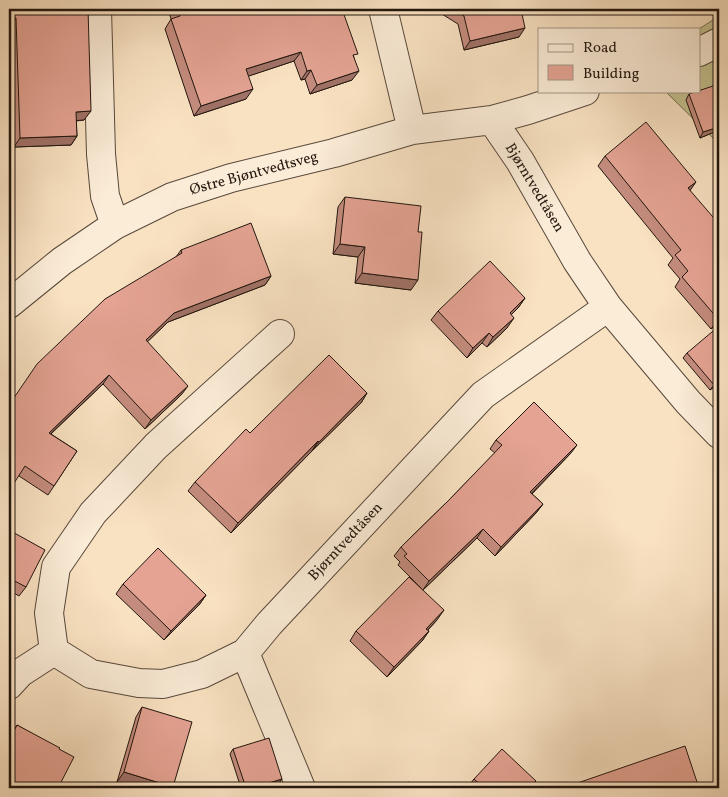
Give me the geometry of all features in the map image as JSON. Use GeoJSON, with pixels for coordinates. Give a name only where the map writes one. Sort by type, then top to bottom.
{"type":"FeatureCollection","features":[{"type":"Feature","properties":{"kind":"street"},"geometry":{"type":"LineString","coordinates":[[97,9],[101,154],[105,196],[115,226]]}},
{"type":"Feature","properties":{"kind":"street"},"geometry":{"type":"LineString","coordinates":[[383,9],[412,130]]}},
{"type":"Feature","properties":{"kind":"street"},"geometry":{"type":"LineString","coordinates":[[700,52],[719,42]]}},
{"type":"Feature","properties":{"kind":"street","name":"Østre Bjøntvedtsveg"},"geometry":{"type":"LineString","coordinates":[[9,304],[62,261],[115,226],[180,194],[231,178],[412,130],[492,120],[583,92]]}},
{"type":"Feature","properties":{"kind":"street","name":"Bjørntvedtåsen"},"geometry":{"type":"LineString","coordinates":[[492,120],[520,161],[578,261],[608,307],[688,402],[719,434]]}},
{"type":"Feature","properties":{"kind":"street","name":"Bjørntvedtåsen"},"geometry":{"type":"LineString","coordinates":[[54,651],[92,674],[139,683],[163,684],[202,674],[245,653],[269,624],[483,395],[608,307]]}},
{"type":"Feature","properties":{"kind":"street"},"geometry":{"type":"LineString","coordinates":[[9,685],[20,673],[54,651],[49,613],[56,567],[93,513],[156,446],[280,334]]}},
{"type":"Feature","properties":{"kind":"street"},"geometry":{"type":"LineString","coordinates":[[245,653],[301,788]]}},
{"type":"Feature","properties":{"kind":"shaded area"},"geometry":{"type":"Polygon","coordinates":[[[719,16],[719,144],[666,92],[700,92],[700,28],[719,16]]]}},
{"type":"Feature","properties":{"kind":"building"},"geometry":{"type":"Polygon","coordinates":[[[9,9],[88,9],[91,111],[76,112],[77,136],[20,138],[16,18],[9,19],[9,9]]]}},
{"type":"Feature","properties":{"kind":"building"},"geometry":{"type":"Polygon","coordinates":[[[177,9],[342,9],[358,54],[353,55],[359,71],[317,85],[311,70],[307,71],[301,52],[246,69],[253,89],[201,106],[171,19],[180,16],[177,9]]]}},
{"type":"Feature","properties":{"kind":"building"},"geometry":{"type":"Polygon","coordinates":[[[452,9],[521,9],[525,28],[470,41],[464,16],[452,9]]]}},
{"type":"Feature","properties":{"kind":"building"},"geometry":{"type":"Polygon","coordinates":[[[719,84],[719,127],[703,132],[689,94],[700,92],[700,90],[719,84]]]}},
{"type":"Feature","properties":{"kind":"building"},"geometry":{"type":"Polygon","coordinates":[[[646,122],[696,182],[688,188],[719,224],[718,319],[682,277],[688,271],[675,255],[681,250],[605,156],[646,122]]]}},
{"type":"Feature","properties":{"kind":"building"},"geometry":{"type":"Polygon","coordinates":[[[345,197],[421,206],[418,232],[422,232],[418,280],[362,273],[365,247],[340,244],[345,197]]]}},
{"type":"Feature","properties":{"kind":"building"},"geometry":{"type":"Polygon","coordinates":[[[251,223],[271,276],[174,313],[146,340],[188,386],[151,420],[109,375],[49,433],[77,451],[54,486],[25,466],[9,491],[9,405],[37,364],[105,299],[182,253],[181,250],[251,223]]]}},
{"type":"Feature","properties":{"kind":"building"},"geometry":{"type":"Polygon","coordinates":[[[490,261],[525,298],[510,313],[514,318],[493,337],[489,333],[473,348],[438,311],[490,261]]]}},
{"type":"Feature","properties":{"kind":"building"},"geometry":{"type":"Polygon","coordinates":[[[719,326],[719,381],[714,385],[687,353],[719,326]]]}},
{"type":"Feature","properties":{"kind":"building"},"geometry":{"type":"Polygon","coordinates":[[[329,355],[367,393],[238,523],[195,482],[246,429],[250,433],[329,355]]]}},
{"type":"Feature","properties":{"kind":"building"},"geometry":{"type":"Polygon","coordinates":[[[534,402],[577,445],[530,492],[543,504],[501,547],[483,529],[429,581],[404,556],[407,554],[401,547],[502,445],[496,440],[534,402]]]}},
{"type":"Feature","properties":{"kind":"building"},"geometry":{"type":"Polygon","coordinates":[[[9,530],[45,550],[26,587],[9,578],[9,530]]]}},
{"type":"Feature","properties":{"kind":"building"},"geometry":{"type":"Polygon","coordinates":[[[158,548],[206,595],[171,631],[123,584],[158,548]]]}},
{"type":"Feature","properties":{"kind":"building"},"geometry":{"type":"Polygon","coordinates":[[[409,577],[444,610],[426,629],[429,631],[394,667],[356,631],[409,577]]]}},
{"type":"Feature","properties":{"kind":"building"},"geometry":{"type":"Polygon","coordinates":[[[142,707],[192,722],[173,787],[124,772],[142,707]]]}},
{"type":"Feature","properties":{"kind":"building"},"geometry":{"type":"Polygon","coordinates":[[[17,725],[74,757],[58,788],[9,788],[9,741],[17,725]]]}},
{"type":"Feature","properties":{"kind":"building"},"geometry":{"type":"Polygon","coordinates":[[[269,738],[282,779],[246,788],[233,749],[269,738]]]}},
{"type":"Feature","properties":{"kind":"building"},"geometry":{"type":"Polygon","coordinates":[[[685,746],[699,788],[563,788],[685,746]]]}},
{"type":"Feature","properties":{"kind":"building"},"geometry":{"type":"Polygon","coordinates":[[[502,749],[536,781],[529,788],[484,788],[474,779],[502,749]]]}},
{"type":"Feature","properties":{"kind":"building"},"geometry":{"type":"Polygon","coordinates":[[[409,782],[411,788],[395,788],[409,782]]]}}]}
